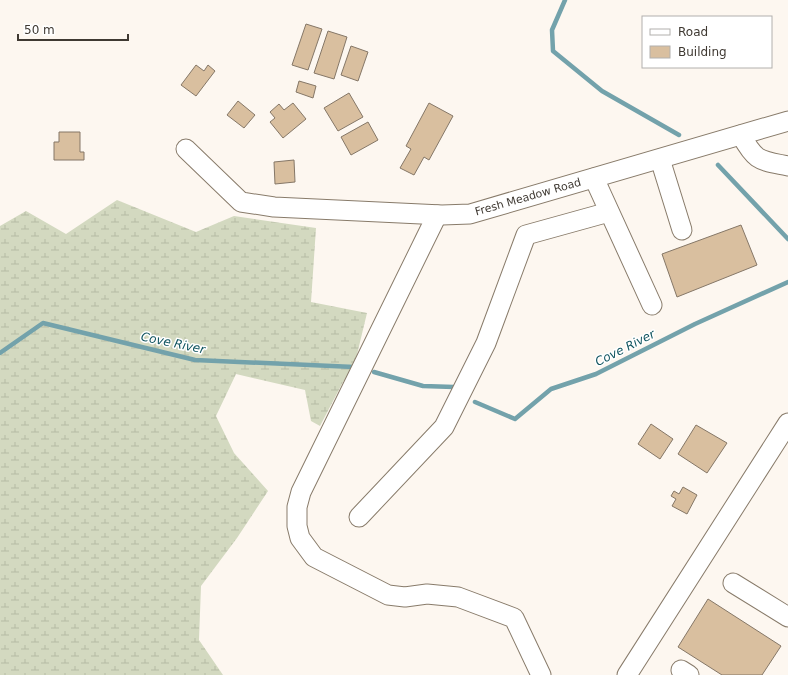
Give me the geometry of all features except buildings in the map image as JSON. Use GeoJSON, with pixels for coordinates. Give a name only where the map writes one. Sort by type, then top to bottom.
{"type":"FeatureCollection","features":[{"type":"Feature","properties":{"kind":"street","name":"Fresh Meadow Road"},"geometry":{"type":"LineString","coordinates":[[186,149],[241,202],[274,207],[437,215],[470,214],[788,121]]}},
{"type":"Feature","properties":{"kind":"street"},"geometry":{"type":"LineString","coordinates":[[741,135],[752,154],[761,161],[788,166]]}},
{"type":"Feature","properties":{"kind":"street"},"geometry":{"type":"LineString","coordinates":[[660,159],[682,230]]}},
{"type":"Feature","properties":{"kind":"street"},"geometry":{"type":"LineString","coordinates":[[594,178],[652,304]]}},
{"type":"Feature","properties":{"kind":"street"},"geometry":{"type":"LineString","coordinates":[[359,517],[444,427],[486,343],[526,235],[609,212]]}},
{"type":"Feature","properties":{"kind":"street"},"geometry":{"type":"LineString","coordinates":[[437,215],[301,492],[297,507],[297,526],[300,538],[314,557],[388,595],[405,597],[427,594],[458,597],[514,618],[541,675]]}},
{"type":"Feature","properties":{"kind":"street"},"geometry":{"type":"LineString","coordinates":[[627,675],[788,423]]}},
{"type":"Feature","properties":{"kind":"street"},"geometry":{"type":"LineString","coordinates":[[733,583],[788,617]]}},
{"type":"Feature","properties":{"kind":"green space"},"geometry":{"type":"Polygon","coordinates":[[[117,200],[196,232],[234,216],[316,228],[311,302],[367,313],[354,367],[343,382],[320,426],[311,421],[305,390],[236,374],[216,416],[234,453],[268,491],[237,538],[201,586],[199,640],[223,675],[0,675],[0,226],[26,211],[66,234],[117,200]]]}},
{"type":"Feature","properties":{"kind":"waterway"},"geometry":{"type":"LineString","coordinates":[[565,0],[552,30],[553,51],[602,91],[679,135]]}},
{"type":"Feature","properties":{"kind":"waterway"},"geometry":{"type":"LineString","coordinates":[[718,165],[788,239]]}},
{"type":"Feature","properties":{"kind":"waterway","name":"Cove River"},"geometry":{"type":"LineString","coordinates":[[475,402],[515,419],[551,389],[596,374],[695,324],[788,282]]}},
{"type":"Feature","properties":{"kind":"waterway","name":"Cove River"},"geometry":{"type":"LineString","coordinates":[[0,353],[43,323],[195,360],[354,367]]}},
{"type":"Feature","properties":{"kind":"waterway","name":"Cove River"},"geometry":{"type":"LineString","coordinates":[[374,372],[423,386],[454,387]]}}]}
